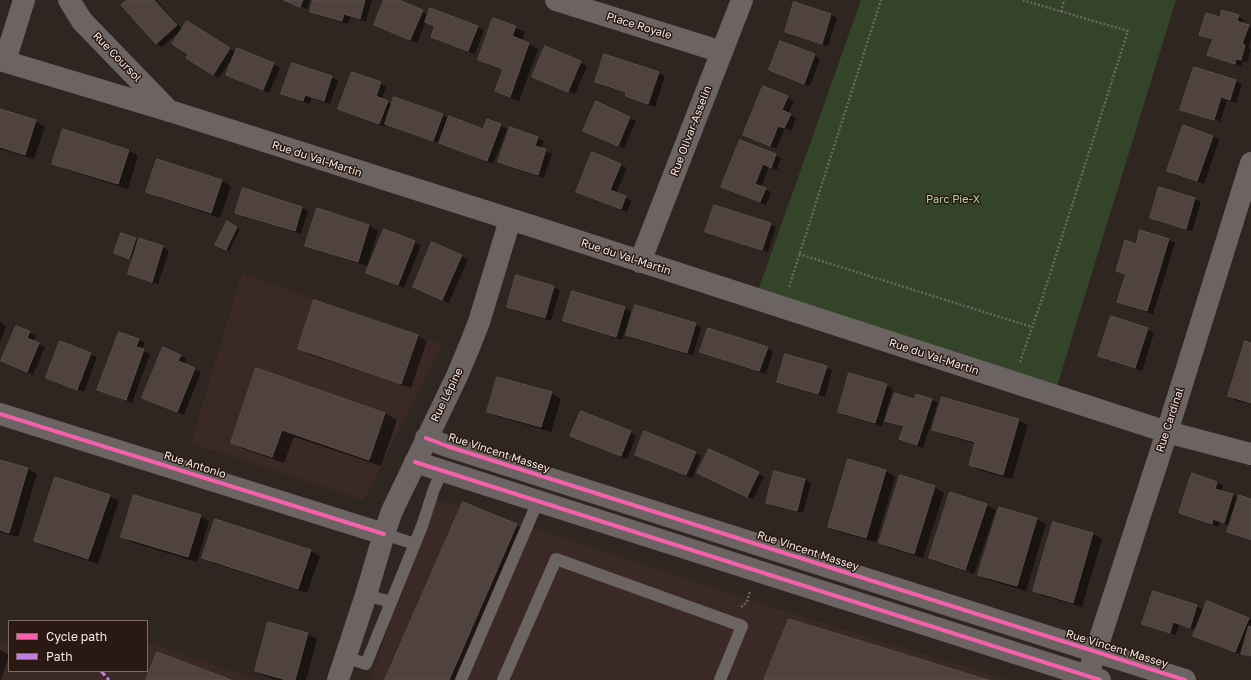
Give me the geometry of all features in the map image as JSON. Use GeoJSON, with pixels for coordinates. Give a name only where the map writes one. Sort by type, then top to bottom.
{"type":"FeatureCollection","features":[{"type":"Feature","properties":{"kind":"street"},"geometry":{"type":"LineString","coordinates":[[2,61],[24,0]]}},
{"type":"Feature","properties":{"kind":"street","name":"Rue Coursol"},"geometry":{"type":"LineString","coordinates":[[69,0],[82,21],[170,112]]}},
{"type":"Feature","properties":{"kind":"street","name":"Place Royale"},"geometry":{"type":"LineString","coordinates":[[556,0],[722,52]]}},
{"type":"Feature","properties":{"kind":"street","name":"Rue Olivar-Asselin"},"geometry":{"type":"LineString","coordinates":[[640,262],[742,0]]}},
{"type":"Feature","properties":{"kind":"street","name":"Rue du Val-Martin"},"geometry":{"type":"LineString","coordinates":[[2,61],[170,112],[510,220],[1167,432],[1251,454]]}},
{"type":"Feature","properties":{"kind":"street","name":"Rue Cardinal"},"geometry":{"type":"LineString","coordinates":[[1091,679],[1095,652],[1167,432],[1249,173]]}},
{"type":"Feature","properties":{"kind":"street","name":"Rue Lépine"},"geometry":{"type":"LineString","coordinates":[[338,680],[392,511],[457,376],[470,345],[490,287],[510,220]]}},
{"type":"Feature","properties":{"kind":"street","name":"Rue Antonio"},"geometry":{"type":"LineString","coordinates":[[0,414],[384,534]]}},
{"type":"Feature","properties":{"kind":"street","name":"Rue Vincent Massey"},"geometry":{"type":"LineString","coordinates":[[426,438],[625,503],[1184,680]]}},
{"type":"Feature","properties":{"kind":"street"},"geometry":{"type":"LineString","coordinates":[[415,462],[1091,679]]}},
{"type":"Feature","properties":{"kind":"lane"},"geometry":{"type":"LineString","coordinates":[[346,657],[366,664],[390,602],[415,544],[434,489],[442,471]]}},
{"type":"Feature","properties":{"kind":"lane"},"geometry":{"type":"LineString","coordinates":[[461,680],[538,501]]}},
{"type":"Feature","properties":{"kind":"lane"},"geometry":{"type":"LineString","coordinates":[[384,534],[415,544]]}},
{"type":"Feature","properties":{"kind":"lane"},"geometry":{"type":"LineString","coordinates":[[503,680],[556,560],[742,626],[720,680]]}},
{"type":"Feature","properties":{"kind":"lane"},"geometry":{"type":"LineString","coordinates":[[366,595],[390,602]]}},
{"type":"Feature","properties":{"kind":"path"},"geometry":{"type":"LineString","coordinates":[[782,308],[881,0]]}},
{"type":"Feature","properties":{"kind":"path"},"geometry":{"type":"LineString","coordinates":[[1012,382],[1032,327],[1128,31],[1022,0]]}},
{"type":"Feature","properties":{"kind":"path"},"geometry":{"type":"LineString","coordinates":[[1061,12],[1064,0]]}},
{"type":"Feature","properties":{"kind":"path"},"geometry":{"type":"LineString","coordinates":[[799,254],[1032,327]]}},
{"type":"Feature","properties":{"kind":"path"},"geometry":{"type":"LineString","coordinates":[[746,602],[752,586]]}},
{"type":"Feature","properties":{"kind":"shaded area"},"geometry":{"type":"Polygon","coordinates":[[[242,273],[442,345],[364,500],[191,443],[242,273]]]}},
{"type":"Feature","properties":{"kind":"shaded area"},"geometry":{"type":"Polygon","coordinates":[[[432,499],[534,528],[771,607],[1008,680],[370,680],[432,499]]]}},
{"type":"Feature","properties":{"kind":"shaded area"},"geometry":{"type":"Polygon","coordinates":[[[0,639],[8,643],[8,672],[148,672],[148,642],[259,680],[0,680],[0,639]]]}},
{"type":"Feature","properties":{"kind":"green space","name":"Parc Pie-X"},"geometry":{"type":"Polygon","coordinates":[[[861,0],[1176,0],[1054,396],[755,299],[861,0]]]}},
{"type":"Feature","properties":{"kind":"building"},"geometry":{"type":"Polygon","coordinates":[[[127,0],[154,0],[177,25],[156,44],[121,5],[127,0]]]}},
{"type":"Feature","properties":{"kind":"building"},"geometry":{"type":"Polygon","coordinates":[[[284,0],[303,0],[300,7],[284,0]]]}},
{"type":"Feature","properties":{"kind":"building"},"geometry":{"type":"Polygon","coordinates":[[[313,0],[365,0],[360,19],[344,14],[342,21],[310,12],[313,0]]]}},
{"type":"Feature","properties":{"kind":"building"},"geometry":{"type":"Polygon","coordinates":[[[384,0],[399,0],[423,10],[410,40],[374,25],[384,0]]]}},
{"type":"Feature","properties":{"kind":"building"},"geometry":{"type":"Polygon","coordinates":[[[794,2],[831,14],[822,44],[785,32],[794,2]]]}},
{"type":"Feature","properties":{"kind":"building"},"geometry":{"type":"Polygon","coordinates":[[[430,8],[478,26],[468,51],[431,37],[435,26],[425,22],[430,8]]]}},
{"type":"Feature","properties":{"kind":"building"},"geometry":{"type":"Polygon","coordinates":[[[1222,10],[1239,15],[1237,21],[1249,25],[1242,44],[1245,45],[1241,60],[1236,59],[1235,64],[1207,55],[1213,39],[1199,35],[1206,13],[1220,17],[1222,10]]]}},
{"type":"Feature","properties":{"kind":"building"},"geometry":{"type":"Polygon","coordinates":[[[493,18],[516,26],[512,36],[529,43],[510,97],[495,91],[503,69],[478,60],[493,18]]]}},
{"type":"Feature","properties":{"kind":"building"},"geometry":{"type":"Polygon","coordinates":[[[187,21],[230,48],[213,75],[186,58],[188,54],[172,44],[187,21]]]}},
{"type":"Feature","properties":{"kind":"building"},"geometry":{"type":"Polygon","coordinates":[[[780,41],[815,54],[804,84],[769,70],[780,41]]]}},
{"type":"Feature","properties":{"kind":"building"},"geometry":{"type":"Polygon","coordinates":[[[545,46],[581,61],[568,92],[532,77],[545,46]]]}},
{"type":"Feature","properties":{"kind":"building"},"geometry":{"type":"Polygon","coordinates":[[[237,48],[274,63],[263,90],[226,75],[237,48]]]}},
{"type":"Feature","properties":{"kind":"building"},"geometry":{"type":"Polygon","coordinates":[[[604,54],[659,72],[648,104],[625,96],[626,92],[595,82],[604,54]]]}},
{"type":"Feature","properties":{"kind":"building"},"geometry":{"type":"Polygon","coordinates":[[[292,63],[332,76],[324,101],[305,95],[303,101],[281,94],[292,63]]]}},
{"type":"Feature","properties":{"kind":"building"},"geometry":{"type":"Polygon","coordinates":[[[1194,67],[1236,80],[1230,100],[1221,97],[1214,120],[1180,110],[1194,67]]]}},
{"type":"Feature","properties":{"kind":"building"},"geometry":{"type":"Polygon","coordinates":[[[352,72],[381,82],[376,96],[388,101],[379,124],[338,109],[352,72]]]}},
{"type":"Feature","properties":{"kind":"building"},"geometry":{"type":"Polygon","coordinates":[[[763,86],[788,96],[782,110],[791,114],[784,128],[778,126],[770,146],[743,135],[763,86]]]}},
{"type":"Feature","properties":{"kind":"building"},"geometry":{"type":"Polygon","coordinates":[[[394,97],[443,114],[433,141],[385,124],[394,97]]]}},
{"type":"Feature","properties":{"kind":"building"},"geometry":{"type":"Polygon","coordinates":[[[596,101],[630,117],[618,146],[583,131],[596,101]]]}},
{"type":"Feature","properties":{"kind":"building"},"geometry":{"type":"Polygon","coordinates":[[[0,109],[36,120],[25,155],[0,147],[0,109]]]}},
{"type":"Feature","properties":{"kind":"building"},"geometry":{"type":"Polygon","coordinates":[[[449,116],[483,129],[487,119],[501,124],[487,161],[439,143],[449,116]]]}},
{"type":"Feature","properties":{"kind":"building"},"geometry":{"type":"Polygon","coordinates":[[[1183,125],[1213,136],[1197,181],[1167,171],[1183,125]]]}},
{"type":"Feature","properties":{"kind":"building"},"geometry":{"type":"Polygon","coordinates":[[[510,127],[538,137],[535,146],[546,149],[538,175],[498,162],[510,127]]]}},
{"type":"Feature","properties":{"kind":"building"},"geometry":{"type":"Polygon","coordinates":[[[63,129],[129,150],[118,184],[52,164],[63,129]]]}},
{"type":"Feature","properties":{"kind":"building"},"geometry":{"type":"Polygon","coordinates":[[[740,140],[776,154],[771,168],[763,164],[755,184],[766,188],[760,202],[721,187],[740,140]]]}},
{"type":"Feature","properties":{"kind":"building"},"geometry":{"type":"Polygon","coordinates":[[[592,152],[621,164],[610,190],[626,196],[621,209],[576,192],[592,152]]]}},
{"type":"Feature","properties":{"kind":"building"},"geometry":{"type":"Polygon","coordinates":[[[157,159],[222,180],[211,213],[146,192],[157,159]]]}},
{"type":"Feature","properties":{"kind":"building"},"geometry":{"type":"Polygon","coordinates":[[[1159,187],[1195,198],[1186,229],[1150,218],[1159,187]]]}},
{"type":"Feature","properties":{"kind":"building"},"geometry":{"type":"Polygon","coordinates":[[[243,188],[302,207],[295,231],[235,213],[243,188]]]}},
{"type":"Feature","properties":{"kind":"building"},"geometry":{"type":"Polygon","coordinates":[[[714,205],[771,223],[762,250],[705,232],[714,205]]]}},
{"type":"Feature","properties":{"kind":"building"},"geometry":{"type":"Polygon","coordinates":[[[317,208],[369,225],[358,262],[305,246],[317,208]]]}},
{"type":"Feature","properties":{"kind":"building"},"geometry":{"type":"Polygon","coordinates":[[[227,221],[237,227],[226,250],[215,245],[227,221]]]}},
{"type":"Feature","properties":{"kind":"building"},"geometry":{"type":"Polygon","coordinates":[[[384,229],[415,241],[398,285],[366,273],[384,229]]]}},
{"type":"Feature","properties":{"kind":"building"},"geometry":{"type":"Polygon","coordinates":[[[1140,230],[1169,239],[1147,311],[1117,302],[1126,274],[1116,271],[1125,240],[1136,244],[1140,230]]]}},
{"type":"Feature","properties":{"kind":"building"},"geometry":{"type":"Polygon","coordinates":[[[121,233],[136,238],[129,259],[114,253],[121,233]]]}},
{"type":"Feature","properties":{"kind":"building"},"geometry":{"type":"Polygon","coordinates":[[[139,238],[163,246],[152,282],[128,274],[139,238]]]}},
{"type":"Feature","properties":{"kind":"building"},"geometry":{"type":"Polygon","coordinates":[[[432,242],[462,255],[442,300],[413,287],[432,242]]]}},
{"type":"Feature","properties":{"kind":"building"},"geometry":{"type":"Polygon","coordinates":[[[516,275],[554,286],[545,318],[507,307],[516,275]]]}},
{"type":"Feature","properties":{"kind":"building"},"geometry":{"type":"Polygon","coordinates":[[[572,291],[625,307],[616,337],[563,321],[572,291]]]}},
{"type":"Feature","properties":{"kind":"building"},"geometry":{"type":"Polygon","coordinates":[[[314,300],[418,335],[401,384],[298,349],[314,300]]]}},
{"type":"Feature","properties":{"kind":"building"},"geometry":{"type":"Polygon","coordinates":[[[635,305],[696,323],[687,353],[626,335],[635,305]]]}},
{"type":"Feature","properties":{"kind":"building"},"geometry":{"type":"Polygon","coordinates":[[[1111,316],[1148,328],[1135,368],[1098,356],[1111,316]]]}},
{"type":"Feature","properties":{"kind":"building"},"geometry":{"type":"Polygon","coordinates":[[[16,326],[30,331],[27,338],[39,343],[27,372],[1,361],[16,326]]]}},
{"type":"Feature","properties":{"kind":"building"},"geometry":{"type":"Polygon","coordinates":[[[708,328],[768,347],[759,371],[700,352],[708,328]]]}},
{"type":"Feature","properties":{"kind":"building"},"geometry":{"type":"Polygon","coordinates":[[[119,332],[139,339],[136,347],[144,349],[126,400],[97,390],[119,332]]]}},
{"type":"Feature","properties":{"kind":"building"},"geometry":{"type":"Polygon","coordinates":[[[60,341],[91,353],[77,390],[46,378],[60,341]]]}},
{"type":"Feature","properties":{"kind":"building"},"geometry":{"type":"Polygon","coordinates":[[[1245,341],[1251,343],[1251,403],[1228,396],[1245,341]]]}},
{"type":"Feature","properties":{"kind":"building"},"geometry":{"type":"Polygon","coordinates":[[[163,347],[181,355],[178,361],[195,368],[177,412],[142,398],[163,347]]]}},
{"type":"Feature","properties":{"kind":"building"},"geometry":{"type":"Polygon","coordinates":[[[785,354],[827,366],[818,394],[777,382],[785,354]]]}},
{"type":"Feature","properties":{"kind":"building"},"geometry":{"type":"Polygon","coordinates":[[[256,368],[385,413],[369,460],[282,430],[272,457],[231,443],[256,368]]]}},
{"type":"Feature","properties":{"kind":"building"},"geometry":{"type":"Polygon","coordinates":[[[849,373],[887,384],[875,423],[838,412],[849,373]]]}},
{"type":"Feature","properties":{"kind":"building"},"geometry":{"type":"Polygon","coordinates":[[[497,377],[552,392],[541,427],[487,412],[497,377]]]}},
{"type":"Feature","properties":{"kind":"building"},"geometry":{"type":"Polygon","coordinates":[[[895,393],[914,399],[916,394],[932,399],[917,445],[899,439],[904,426],[885,421],[895,393]]]}},
{"type":"Feature","properties":{"kind":"building"},"geometry":{"type":"Polygon","coordinates":[[[942,397],[1019,419],[1003,475],[969,465],[975,442],[932,430],[942,397]]]}},
{"type":"Feature","properties":{"kind":"building"},"geometry":{"type":"Polygon","coordinates":[[[581,411],[631,431],[621,456],[570,436],[581,411]]]}},
{"type":"Feature","properties":{"kind":"building"},"geometry":{"type":"Polygon","coordinates":[[[644,431],[696,452],[686,475],[635,455],[644,431]]]}},
{"type":"Feature","properties":{"kind":"building"},"geometry":{"type":"Polygon","coordinates":[[[709,449],[759,472],[747,497],[697,473],[709,449]]]}},
{"type":"Feature","properties":{"kind":"building"},"geometry":{"type":"Polygon","coordinates":[[[848,459],[886,470],[866,538],[828,527],[848,459]]]}},
{"type":"Feature","properties":{"kind":"building"},"geometry":{"type":"Polygon","coordinates":[[[0,460],[28,468],[9,533],[0,530],[0,460]]]}},
{"type":"Feature","properties":{"kind":"building"},"geometry":{"type":"Polygon","coordinates":[[[774,471],[805,479],[797,511],[766,503],[774,471]]]}},
{"type":"Feature","properties":{"kind":"building"},"geometry":{"type":"Polygon","coordinates":[[[1192,473],[1217,482],[1215,489],[1233,494],[1224,523],[1213,519],[1212,524],[1179,513],[1192,473]]]}},
{"type":"Feature","properties":{"kind":"building"},"geometry":{"type":"Polygon","coordinates":[[[900,475],[935,486],[914,554],[879,543],[900,475]]]}},
{"type":"Feature","properties":{"kind":"building"},"geometry":{"type":"Polygon","coordinates":[[[55,477],[110,495],[88,559],[34,541],[55,477]]]}},
{"type":"Feature","properties":{"kind":"building"},"geometry":{"type":"Polygon","coordinates":[[[950,492],[987,504],[965,570],[929,558],[950,492]]]}},
{"type":"Feature","properties":{"kind":"building"},"geometry":{"type":"Polygon","coordinates":[[[134,495],[201,515],[188,557],[121,537],[134,495]]]}},
{"type":"Feature","properties":{"kind":"building"},"geometry":{"type":"Polygon","coordinates":[[[1239,495],[1251,499],[1251,540],[1227,532],[1239,495]]]}},
{"type":"Feature","properties":{"kind":"building"},"geometry":{"type":"Polygon","coordinates":[[[463,502],[517,524],[449,680],[385,680],[463,502]]]}},
{"type":"Feature","properties":{"kind":"building"},"geometry":{"type":"Polygon","coordinates":[[[999,507],[1037,518],[1017,586],[978,575],[999,507]]]}},
{"type":"Feature","properties":{"kind":"building"},"geometry":{"type":"Polygon","coordinates":[[[215,519],[311,550],[298,589],[202,558],[215,519]]]}},
{"type":"Feature","properties":{"kind":"building"},"geometry":{"type":"Polygon","coordinates":[[[1053,522],[1093,533],[1073,603],[1033,591],[1053,522]]]}},
{"type":"Feature","properties":{"kind":"building"},"geometry":{"type":"Polygon","coordinates":[[[1153,591],[1197,605],[1190,628],[1173,622],[1170,633],[1142,624],[1153,591]]]}},
{"type":"Feature","properties":{"kind":"building"},"geometry":{"type":"Polygon","coordinates":[[[1207,601],[1249,618],[1235,652],[1193,636],[1207,601]]]}},
{"type":"Feature","properties":{"kind":"building"},"geometry":{"type":"Polygon","coordinates":[[[789,619],[988,680],[764,680],[789,619]]]}},
{"type":"Feature","properties":{"kind":"building"},"geometry":{"type":"Polygon","coordinates":[[[268,622],[308,633],[295,680],[286,680],[255,671],[268,622]]]}},
{"type":"Feature","properties":{"kind":"building"},"geometry":{"type":"Polygon","coordinates":[[[1249,626],[1251,627],[1251,656],[1241,654],[1249,626]]]}},
{"type":"Feature","properties":{"kind":"building"},"geometry":{"type":"Polygon","coordinates":[[[157,652],[231,680],[146,680],[157,652]]]}},
{"type":"Feature","properties":{"kind":"marked path"},"geometry":{"type":"LineString","coordinates":[[102,672],[109,680]]}},
{"type":"Feature","properties":{"kind":"cycle path"},"geometry":{"type":"LineString","coordinates":[[0,414],[384,534]]}},
{"type":"Feature","properties":{"kind":"cycle path"},"geometry":{"type":"LineString","coordinates":[[426,438],[447,446],[1185,680]]}},
{"type":"Feature","properties":{"kind":"cycle path"},"geometry":{"type":"LineString","coordinates":[[415,462],[1100,680]]}}]}
